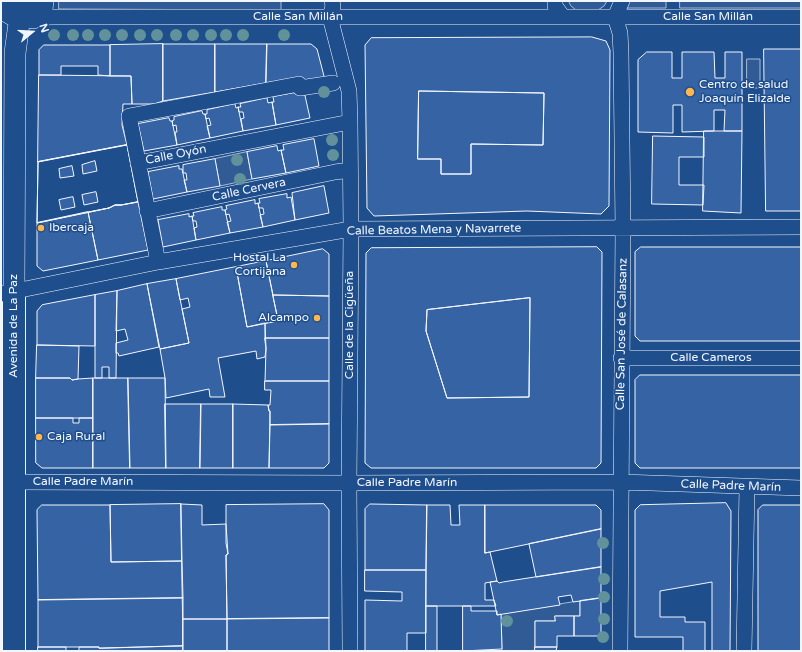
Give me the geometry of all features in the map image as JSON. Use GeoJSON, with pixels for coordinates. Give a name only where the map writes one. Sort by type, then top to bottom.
{"type":"FeatureCollection","features":[{"type":"Feature","properties":{"kind":"main road"},"geometry":{"type":"LineString","coordinates":[[1,8],[30,10]]}},
{"type":"Feature","properties":{"kind":"main road","name":"Avenida de La Paz"},"geometry":{"type":"LineString","coordinates":[[14,651],[13,482],[7,292],[15,53],[30,10]]}},
{"type":"Feature","properties":{"kind":"street","name":"Calle de la Cigüeña"},"geometry":{"type":"LineString","coordinates":[[332,1],[333,6],[330,16],[349,91],[350,122],[350,651]]}},
{"type":"Feature","properties":{"kind":"street"},"geometry":{"type":"LineString","coordinates":[[555,1],[555,6],[563,17]]}},
{"type":"Feature","properties":{"kind":"street"},"geometry":{"type":"LineString","coordinates":[[615,17],[622,1]]}},
{"type":"Feature","properties":{"kind":"street","name":"Calle San Millán"},"geometry":{"type":"LineString","coordinates":[[30,10],[330,16],[801,17]]}},
{"type":"Feature","properties":{"kind":"street","name":"Calle San José de Calasanz"},"geometry":{"type":"LineString","coordinates":[[615,17],[620,34],[621,53],[623,228],[620,651]]}},
{"type":"Feature","properties":{"kind":"street","name":"Calle Oyón"},"geometry":{"type":"LineString","coordinates":[[333,83],[300,88],[299,84],[128,116],[138,163],[350,122]]}},
{"type":"Feature","properties":{"kind":"street"},"geometry":{"type":"LineString","coordinates":[[138,163],[158,262]]}},
{"type":"Feature","properties":{"kind":"street","name":"Calle Cervera"},"geometry":{"type":"LineString","coordinates":[[147,211],[350,170]]}},
{"type":"Feature","properties":{"kind":"street","name":"Calle Beatos Mena y Navarrete"},"geometry":{"type":"LineString","coordinates":[[7,292],[158,262],[350,229],[801,227]]}},
{"type":"Feature","properties":{"kind":"street","name":"Calle Cameros"},"geometry":{"type":"LineString","coordinates":[[621,358],[801,358]]}},
{"type":"Feature","properties":{"kind":"street","name":"Calle Padre Marín"},"geometry":{"type":"LineString","coordinates":[[13,482],[620,482],[801,488]]}},
{"type":"Feature","properties":{"kind":"street"},"geometry":{"type":"LineString","coordinates":[[744,651],[747,487]]}},
{"type":"Feature","properties":{"kind":"shaded area"},"geometry":{"type":"Polygon","coordinates":[[[59,1],[281,1],[281,10],[59,9],[59,1]]]}},
{"type":"Feature","properties":{"kind":"shaded area"},"geometry":{"type":"Polygon","coordinates":[[[569,1],[607,1],[604,6],[598,10],[576,10],[571,6],[569,1]]]}},
{"type":"Feature","properties":{"kind":"shaded area"},"geometry":{"type":"Polygon","coordinates":[[[625,1],[666,1],[666,8],[623,8],[625,1]]]}},
{"type":"Feature","properties":{"kind":"shaded area"},"geometry":{"type":"Polygon","coordinates":[[[680,1],[801,1],[801,8],[680,8],[680,1]]]}},
{"type":"Feature","properties":{"kind":"shaded area"},"geometry":{"type":"Polygon","coordinates":[[[747,59],[760,59],[760,88],[747,88],[747,59]]]}},
{"type":"Feature","properties":{"kind":"shaded area"},"geometry":{"type":"Polygon","coordinates":[[[247,152],[252,179],[220,186],[215,159],[247,152]]]}},
{"type":"Feature","properties":{"kind":"shaded area"},"geometry":{"type":"Polygon","coordinates":[[[580,601],[580,616],[555,616],[555,621],[535,621],[535,651],[502,651],[501,614],[580,601]]]}},
{"type":"Feature","properties":{"kind":"building"},"geometry":{"type":"Polygon","coordinates":[[[592,37],[606,41],[610,50],[609,206],[601,214],[527,211],[374,216],[367,208],[365,45],[371,38],[592,37]],[[419,91],[418,159],[441,159],[441,174],[471,174],[471,144],[543,145],[544,93],[419,91]]]}},
{"type":"Feature","properties":{"kind":"building"},"geometry":{"type":"Polygon","coordinates":[[[163,44],[215,44],[215,92],[163,101],[163,44]]]}},
{"type":"Feature","properties":{"kind":"building"},"geometry":{"type":"Polygon","coordinates":[[[163,44],[163,101],[154,104],[132,104],[131,76],[110,76],[110,45],[163,44]]]}},
{"type":"Feature","properties":{"kind":"building"},"geometry":{"type":"Polygon","coordinates":[[[215,44],[267,44],[266,83],[215,92],[215,44]]]}},
{"type":"Feature","properties":{"kind":"building"},"geometry":{"type":"Polygon","coordinates":[[[267,44],[311,44],[317,49],[325,80],[303,84],[301,77],[266,83],[267,44]]]}},
{"type":"Feature","properties":{"kind":"building"},"geometry":{"type":"Polygon","coordinates":[[[44,45],[110,45],[110,76],[98,75],[98,66],[61,66],[61,75],[39,75],[39,50],[44,45]]]}},
{"type":"Feature","properties":{"kind":"building"},"geometry":{"type":"Polygon","coordinates":[[[764,49],[801,49],[801,211],[766,211],[764,49]]]}},
{"type":"Feature","properties":{"kind":"building","name":"Centro de salud Joaquín Elizalde"},"geometry":{"type":"Polygon","coordinates":[[[647,52],[672,52],[672,78],[682,78],[682,52],[714,52],[715,78],[725,78],[725,52],[742,52],[742,131],[724,131],[725,110],[714,110],[714,131],[682,132],[682,105],[673,105],[673,133],[638,132],[638,60],[647,52]]]}},
{"type":"Feature","properties":{"kind":"building"},"geometry":{"type":"Polygon","coordinates":[[[39,75],[131,76],[132,104],[123,104],[122,125],[127,145],[38,162],[39,75]]]}},
{"type":"Feature","properties":{"kind":"building"},"geometry":{"type":"Polygon","coordinates":[[[304,91],[310,118],[276,125],[272,102],[274,102],[273,97],[304,91]]]}},
{"type":"Feature","properties":{"kind":"building"},"geometry":{"type":"Polygon","coordinates":[[[419,91],[544,93],[543,145],[471,144],[471,174],[441,174],[441,159],[418,159],[419,91]]]}},
{"type":"Feature","properties":{"kind":"building"},"geometry":{"type":"Polygon","coordinates":[[[267,98],[268,103],[272,102],[276,125],[243,131],[241,119],[244,118],[243,112],[239,112],[238,107],[241,107],[240,104],[267,98]]]}},
{"type":"Feature","properties":{"kind":"building"},"geometry":{"type":"Polygon","coordinates":[[[235,104],[236,108],[238,107],[243,131],[210,138],[207,126],[211,125],[209,118],[206,119],[205,114],[207,114],[207,110],[235,104]]]}},
{"type":"Feature","properties":{"kind":"building"},"geometry":{"type":"Polygon","coordinates":[[[202,111],[203,114],[205,114],[210,138],[177,145],[175,132],[177,132],[176,125],[173,126],[172,121],[174,120],[174,117],[202,111]]]}},
{"type":"Feature","properties":{"kind":"building"},"geometry":{"type":"Polygon","coordinates":[[[169,118],[170,121],[172,121],[177,145],[144,151],[138,124],[169,118]]]}},
{"type":"Feature","properties":{"kind":"building"},"geometry":{"type":"Polygon","coordinates":[[[704,131],[742,131],[741,213],[703,211],[704,131]]]}},
{"type":"Feature","properties":{"kind":"building"},"geometry":{"type":"Polygon","coordinates":[[[653,136],[704,137],[704,157],[679,157],[679,185],[704,185],[703,205],[652,204],[653,136]]]}},
{"type":"Feature","properties":{"kind":"building"},"geometry":{"type":"Polygon","coordinates":[[[314,139],[319,166],[286,173],[281,150],[284,150],[283,145],[314,139]]]}},
{"type":"Feature","properties":{"kind":"building"},"geometry":{"type":"Polygon","coordinates":[[[127,145],[138,202],[115,205],[109,208],[37,223],[38,162],[127,145]],[[95,161],[82,165],[83,174],[97,171],[95,161]],[[72,166],[59,169],[60,178],[74,176],[72,166]],[[96,192],[82,195],[84,205],[98,202],[96,192]],[[73,197],[59,200],[61,210],[75,207],[73,197]]]}},
{"type":"Feature","properties":{"kind":"building"},"geometry":{"type":"Polygon","coordinates":[[[127,145],[138,202],[115,205],[109,208],[37,223],[38,162],[127,145]]]}},
{"type":"Feature","properties":{"kind":"building"},"geometry":{"type":"Polygon","coordinates":[[[277,146],[278,151],[281,150],[286,173],[252,179],[247,152],[277,146]]]}},
{"type":"Feature","properties":{"kind":"building"},"geometry":{"type":"Polygon","coordinates":[[[215,159],[220,186],[187,192],[184,180],[187,180],[186,173],[183,173],[183,165],[215,159]]]}},
{"type":"Feature","properties":{"kind":"building"},"geometry":{"type":"Polygon","coordinates":[[[179,166],[179,169],[182,169],[187,192],[153,199],[148,172],[179,166]]]}},
{"type":"Feature","properties":{"kind":"building"},"geometry":{"type":"Polygon","coordinates":[[[324,186],[329,213],[295,220],[292,193],[324,186]]]}},
{"type":"Feature","properties":{"kind":"building"},"geometry":{"type":"Polygon","coordinates":[[[287,194],[287,198],[291,197],[295,220],[263,227],[260,215],[264,214],[263,208],[259,208],[259,199],[287,194]]]}},
{"type":"Feature","properties":{"kind":"building"},"geometry":{"type":"Polygon","coordinates":[[[255,200],[255,204],[258,203],[263,227],[230,233],[227,222],[231,221],[229,214],[226,215],[226,206],[255,200]]]}},
{"type":"Feature","properties":{"kind":"building"},"geometry":{"type":"Polygon","coordinates":[[[138,202],[148,250],[98,260],[88,212],[109,208],[115,205],[138,202]]]}},
{"type":"Feature","properties":{"kind":"building"},"geometry":{"type":"Polygon","coordinates":[[[222,207],[222,210],[225,210],[230,233],[196,240],[194,228],[197,227],[196,221],[193,221],[193,213],[222,207]]]}},
{"type":"Feature","properties":{"kind":"building"},"geometry":{"type":"Polygon","coordinates":[[[88,212],[98,260],[43,271],[37,266],[37,223],[88,212]]]}},
{"type":"Feature","properties":{"kind":"building"},"geometry":{"type":"Polygon","coordinates":[[[189,214],[189,217],[192,216],[196,240],[163,247],[158,220],[189,214]]]}},
{"type":"Feature","properties":{"kind":"building"},"geometry":{"type":"Polygon","coordinates":[[[597,247],[602,252],[601,463],[596,468],[371,468],[365,463],[366,253],[371,248],[597,247]],[[530,298],[427,310],[426,331],[447,398],[529,397],[530,298]]]}},
{"type":"Feature","properties":{"kind":"building"},"geometry":{"type":"Polygon","coordinates":[[[641,247],[801,247],[801,341],[640,341],[635,336],[635,252],[641,247]]]}},
{"type":"Feature","properties":{"kind":"building"},"geometry":{"type":"Polygon","coordinates":[[[323,249],[329,254],[329,296],[273,295],[266,261],[323,249]]]}},
{"type":"Feature","properties":{"kind":"building"},"geometry":{"type":"Polygon","coordinates":[[[266,261],[278,321],[247,327],[236,267],[266,261]]]}},
{"type":"Feature","properties":{"kind":"building"},"geometry":{"type":"Polygon","coordinates":[[[236,267],[247,327],[265,323],[265,357],[257,359],[256,351],[218,358],[225,397],[210,397],[209,389],[166,398],[165,378],[160,349],[189,343],[182,309],[190,307],[188,298],[180,300],[176,279],[236,267]]]}},
{"type":"Feature","properties":{"kind":"building"},"geometry":{"type":"Polygon","coordinates":[[[176,279],[189,343],[160,349],[147,284],[176,279]]]}},
{"type":"Feature","properties":{"kind":"building"},"geometry":{"type":"Polygon","coordinates":[[[147,284],[159,347],[119,356],[118,353],[116,353],[116,343],[128,340],[125,329],[116,331],[117,291],[147,284]]]}},
{"type":"Feature","properties":{"kind":"building"},"geometry":{"type":"Polygon","coordinates":[[[117,291],[116,378],[109,378],[109,367],[102,367],[102,378],[95,378],[95,295],[117,291]]]}},
{"type":"Feature","properties":{"kind":"building"},"geometry":{"type":"Polygon","coordinates":[[[95,295],[95,346],[37,345],[37,311],[42,305],[95,295]]]}},
{"type":"Feature","properties":{"kind":"building"},"geometry":{"type":"Polygon","coordinates":[[[273,295],[329,296],[329,338],[265,338],[265,323],[278,321],[273,295]]]}},
{"type":"Feature","properties":{"kind":"building"},"geometry":{"type":"Polygon","coordinates":[[[530,298],[529,397],[447,398],[426,331],[427,310],[530,298]]]}},
{"type":"Feature","properties":{"kind":"building"},"geometry":{"type":"Polygon","coordinates":[[[265,338],[329,338],[329,381],[265,381],[265,338]]]}},
{"type":"Feature","properties":{"kind":"building"},"geometry":{"type":"Polygon","coordinates":[[[37,345],[79,346],[78,379],[36,378],[37,345]]]}},
{"type":"Feature","properties":{"kind":"building"},"geometry":{"type":"Polygon","coordinates":[[[640,375],[801,375],[801,468],[640,468],[635,463],[635,380],[640,375]]]}},
{"type":"Feature","properties":{"kind":"building"},"geometry":{"type":"Polygon","coordinates":[[[36,378],[70,378],[72,380],[93,378],[93,418],[36,418],[36,378]]]}},
{"type":"Feature","properties":{"kind":"building"},"geometry":{"type":"Polygon","coordinates":[[[93,378],[128,378],[130,468],[93,468],[93,378]]]}},
{"type":"Feature","properties":{"kind":"building"},"geometry":{"type":"Polygon","coordinates":[[[128,378],[165,378],[166,468],[130,468],[128,378]]]}},
{"type":"Feature","properties":{"kind":"building"},"geometry":{"type":"Polygon","coordinates":[[[265,381],[329,381],[329,424],[270,425],[270,411],[268,405],[270,405],[271,390],[265,390],[265,381]]]}},
{"type":"Feature","properties":{"kind":"building"},"geometry":{"type":"Polygon","coordinates":[[[165,404],[201,404],[200,468],[166,468],[165,404]]]}},
{"type":"Feature","properties":{"kind":"building"},"geometry":{"type":"Polygon","coordinates":[[[201,404],[233,404],[233,468],[200,468],[201,404]]]}},
{"type":"Feature","properties":{"kind":"building"},"geometry":{"type":"Polygon","coordinates":[[[233,404],[268,405],[270,411],[269,468],[233,468],[233,404]]]}},
{"type":"Feature","properties":{"kind":"building"},"geometry":{"type":"Polygon","coordinates":[[[36,418],[73,418],[73,423],[79,423],[79,418],[93,418],[93,468],[42,468],[36,463],[36,418]]]}},
{"type":"Feature","properties":{"kind":"building"},"geometry":{"type":"Polygon","coordinates":[[[329,424],[329,463],[324,468],[269,468],[270,425],[329,424]]]}},
{"type":"Feature","properties":{"kind":"building"},"geometry":{"type":"Polygon","coordinates":[[[726,503],[731,511],[730,651],[712,651],[712,582],[660,591],[660,617],[685,617],[685,622],[705,622],[705,651],[683,651],[683,637],[635,637],[635,510],[640,505],[726,503]]]}},
{"type":"Feature","properties":{"kind":"building"},"geometry":{"type":"Polygon","coordinates":[[[181,504],[202,505],[202,525],[226,524],[228,554],[226,555],[227,619],[183,619],[181,504]]]}},
{"type":"Feature","properties":{"kind":"building"},"geometry":{"type":"Polygon","coordinates":[[[181,504],[182,561],[111,562],[110,505],[181,504]]]}},
{"type":"Feature","properties":{"kind":"building"},"geometry":{"type":"Polygon","coordinates":[[[324,504],[329,510],[329,618],[227,619],[226,555],[228,554],[226,543],[226,505],[324,504]]]}},
{"type":"Feature","properties":{"kind":"building"},"geometry":{"type":"Polygon","coordinates":[[[370,504],[427,505],[426,570],[365,570],[365,509],[370,504]]]}},
{"type":"Feature","properties":{"kind":"building"},"geometry":{"type":"Polygon","coordinates":[[[42,505],[110,505],[111,562],[182,561],[183,598],[38,600],[37,510],[42,505]]]}},
{"type":"Feature","properties":{"kind":"building"},"geometry":{"type":"Polygon","coordinates":[[[427,505],[450,505],[451,525],[460,525],[459,505],[485,505],[485,553],[490,552],[497,581],[485,583],[485,600],[494,600],[496,606],[426,606],[427,505]]]}},
{"type":"Feature","properties":{"kind":"building"},"geometry":{"type":"Polygon","coordinates":[[[485,505],[596,505],[601,510],[601,529],[485,553],[485,505]]]}},
{"type":"Feature","properties":{"kind":"building"},"geometry":{"type":"Polygon","coordinates":[[[763,505],[801,505],[801,651],[758,651],[758,510],[763,505]]]}},
{"type":"Feature","properties":{"kind":"building"},"geometry":{"type":"Polygon","coordinates":[[[601,529],[601,567],[536,577],[529,544],[601,529]]]}},
{"type":"Feature","properties":{"kind":"building"},"geometry":{"type":"Polygon","coordinates":[[[601,567],[601,598],[573,602],[571,595],[558,597],[560,605],[497,615],[490,582],[497,581],[499,583],[601,567]]]}},
{"type":"Feature","properties":{"kind":"building"},"geometry":{"type":"Polygon","coordinates":[[[365,570],[426,570],[426,633],[407,633],[407,651],[365,651],[365,600],[402,601],[402,592],[365,591],[365,570]]]}},
{"type":"Feature","properties":{"kind":"building"},"geometry":{"type":"Polygon","coordinates":[[[183,598],[183,646],[99,648],[38,647],[38,600],[183,598]]]}},
{"type":"Feature","properties":{"kind":"building"},"geometry":{"type":"Polygon","coordinates":[[[601,598],[601,636],[574,636],[574,616],[580,616],[580,601],[601,598]]]}},
{"type":"Feature","properties":{"kind":"building"},"geometry":{"type":"Polygon","coordinates":[[[426,606],[437,606],[437,651],[426,651],[426,606]]]}},
{"type":"Feature","properties":{"kind":"building"},"geometry":{"type":"Polygon","coordinates":[[[463,606],[471,606],[471,611],[497,611],[497,615],[501,614],[502,649],[463,651],[463,606]]]}},
{"type":"Feature","properties":{"kind":"building"},"geometry":{"type":"Polygon","coordinates":[[[555,616],[574,616],[574,636],[557,636],[557,647],[535,647],[535,621],[555,621],[555,616]]]}},
{"type":"Feature","properties":{"kind":"building"},"geometry":{"type":"Polygon","coordinates":[[[329,618],[329,651],[227,651],[227,619],[329,618]]]}},
{"type":"Feature","properties":{"kind":"building"},"geometry":{"type":"Polygon","coordinates":[[[183,619],[227,619],[227,651],[183,651],[183,619]]]}},
{"type":"Feature","properties":{"kind":"building"},"geometry":{"type":"Polygon","coordinates":[[[183,646],[183,651],[79,651],[79,647],[183,646]]]}},
{"type":"Feature","properties":{"kind":"building"},"geometry":{"type":"Polygon","coordinates":[[[38,647],[66,647],[66,651],[38,651],[38,647]]]}},
{"type":"Feature","properties":{"kind":"building"},"geometry":{"type":"Polygon","coordinates":[[[535,647],[557,647],[556,651],[535,651],[535,647]]]}},
{"type":"Feature","properties":{"kind":"place","name":"Centro de salud Joaquín Elizalde"},"geometry":{"type":"Point","coordinates":[690,92]}},
{"type":"Feature","properties":{"kind":"place","name":"Ibercaja"},"geometry":{"type":"Point","coordinates":[41,228]}},
{"type":"Feature","properties":{"kind":"place","name":"Hostal La Cortijana"},"geometry":{"type":"Point","coordinates":[294,265]}},
{"type":"Feature","properties":{"kind":"place","name":"Alcampo"},"geometry":{"type":"Point","coordinates":[317,318]}},
{"type":"Feature","properties":{"kind":"place","name":"Caja Rural"},"geometry":{"type":"Point","coordinates":[39,437]}}]}
